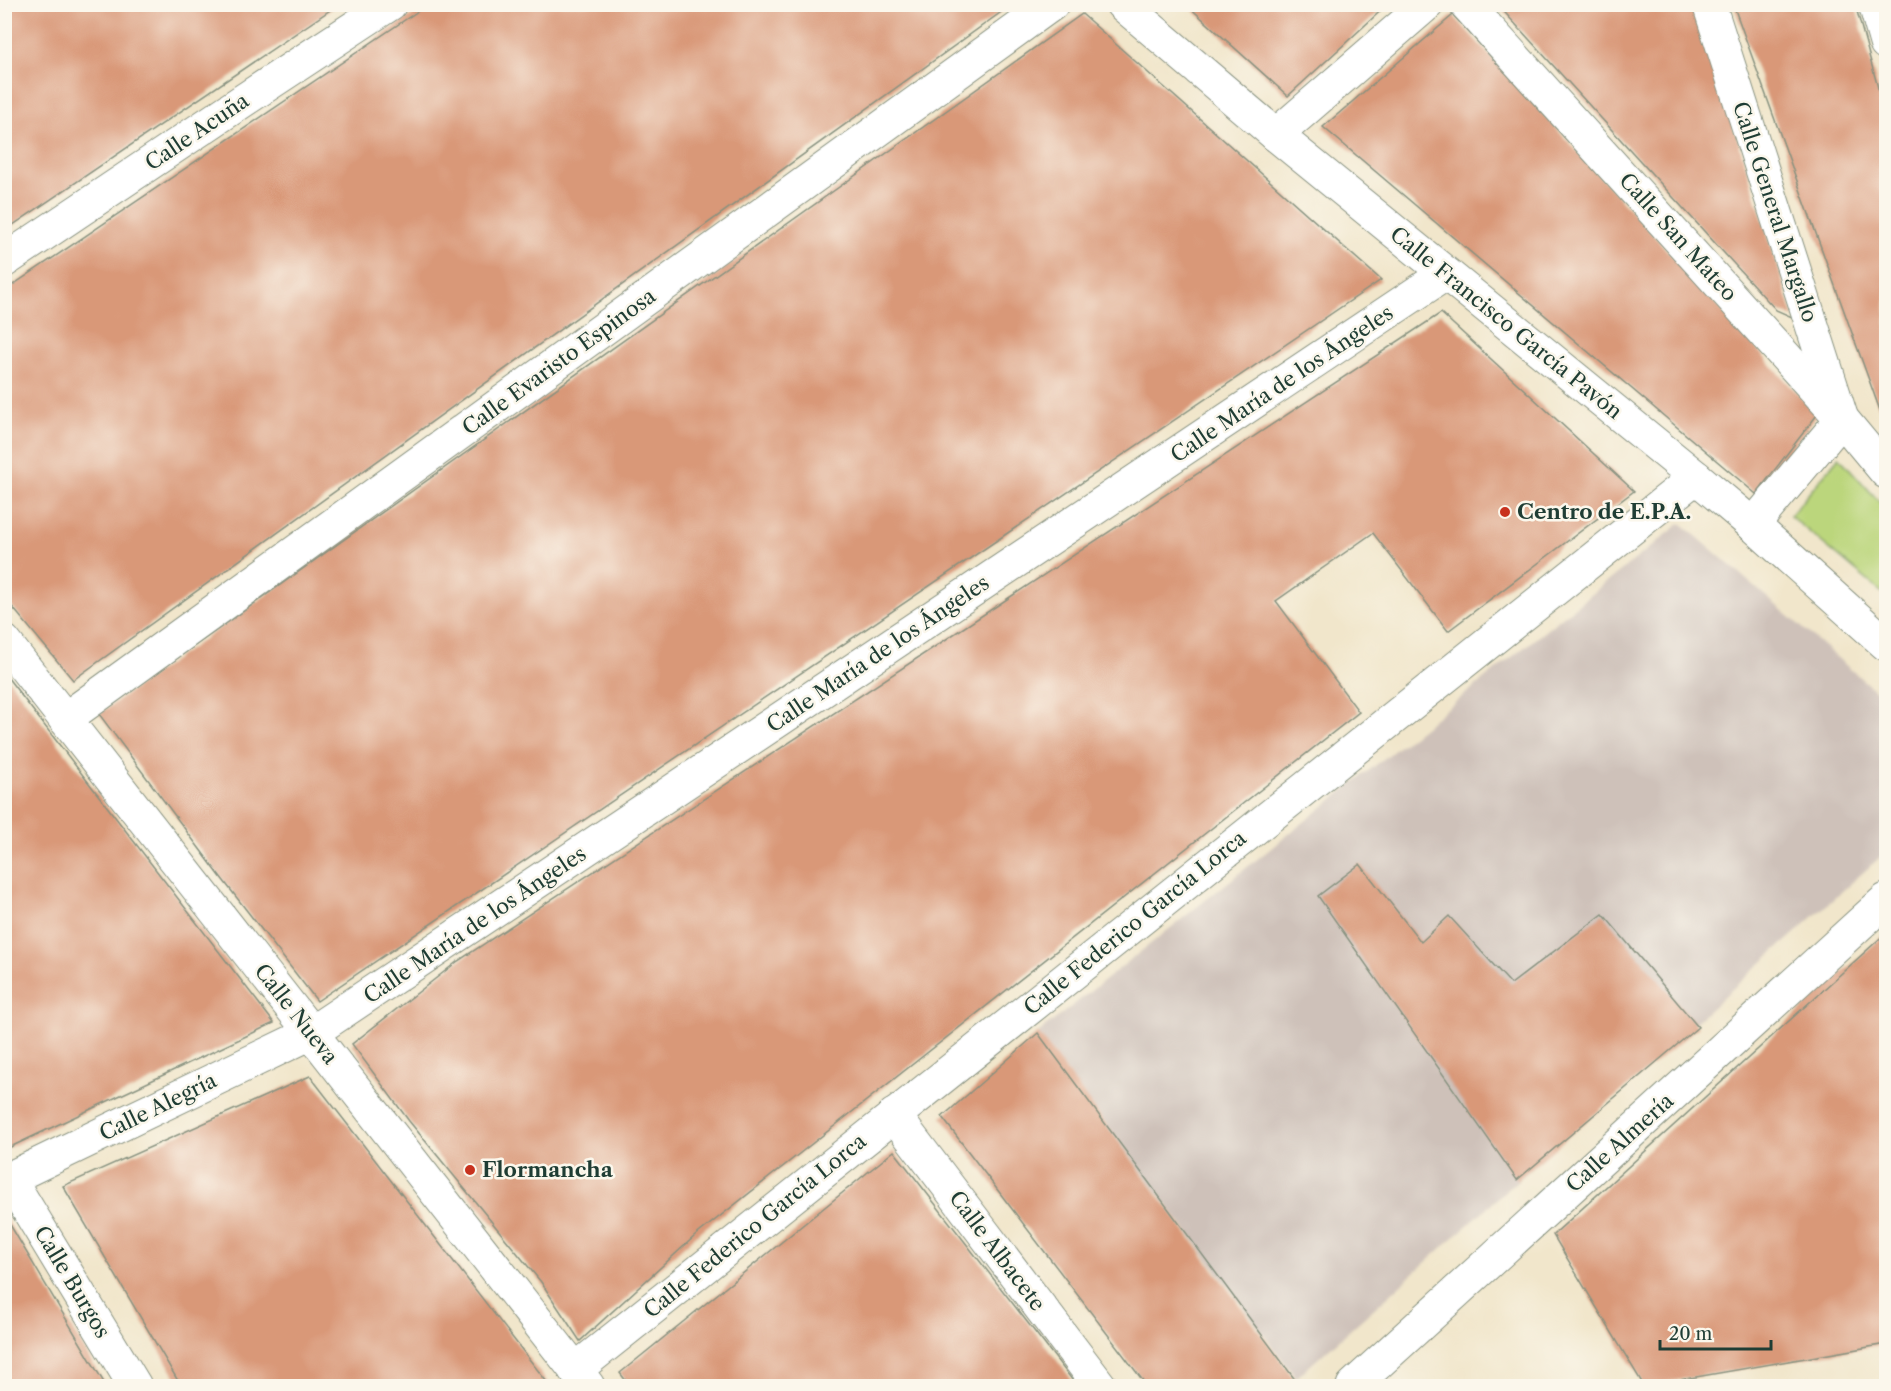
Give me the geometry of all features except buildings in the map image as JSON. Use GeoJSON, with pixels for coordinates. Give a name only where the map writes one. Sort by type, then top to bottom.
{"type":"FeatureCollection","features":[{"type":"Feature","properties":{"kind":"street","name":"Calle Acuña"},"geometry":{"type":"LineString","coordinates":[[4,261],[390,4]]}},
{"type":"Feature","properties":{"kind":"street","name":"Calle Evaristo Espinosa"},"geometry":{"type":"LineString","coordinates":[[65,719],[1052,4]]}},
{"type":"Feature","properties":{"kind":"street","name":"Calle Francisco García Pavón"},"geometry":{"type":"LineString","coordinates":[[1122,4],[1276,135],[1696,477],[1887,645]]}},
{"type":"Feature","properties":{"kind":"street"},"geometry":{"type":"LineString","coordinates":[[1276,135],[1427,4]]}},
{"type":"Feature","properties":{"kind":"street","name":"Calle San Mateo"},"geometry":{"type":"LineString","coordinates":[[1466,4],[1842,419],[1887,472]]}},
{"type":"Feature","properties":{"kind":"street","name":"Calle General Margallo"},"geometry":{"type":"LineString","coordinates":[[1709,4],[1842,419]]}},
{"type":"Feature","properties":{"kind":"street"},"geometry":{"type":"LineString","coordinates":[[1875,4],[1887,43]]}},
{"type":"Feature","properties":{"kind":"street","name":"Calle María de los Ángeles"},"geometry":{"type":"LineString","coordinates":[[311,1034],[1445,274]]}},
{"type":"Feature","properties":{"kind":"street"},"geometry":{"type":"LineString","coordinates":[[1753,525],[1842,419]]}},
{"type":"Feature","properties":{"kind":"street","name":"Calle Federico García Lorca"},"geometry":{"type":"LineString","coordinates":[[581,1378],[894,1115],[1696,477]]}},
{"type":"Feature","properties":{"kind":"street","name":"Calle Nueva"},"geometry":{"type":"LineString","coordinates":[[4,641],[581,1378]]}},
{"type":"Feature","properties":{"kind":"street","name":"Calle Almería"},"geometry":{"type":"LineString","coordinates":[[1353,1386],[1887,900]]}},
{"type":"Feature","properties":{"kind":"street","name":"Calle Alegría"},"geometry":{"type":"LineString","coordinates":[[7,1179],[311,1034]]}},
{"type":"Feature","properties":{"kind":"street","name":"Calle Albacete"},"geometry":{"type":"LineString","coordinates":[[894,1115],[1100,1386]]}},
{"type":"Feature","properties":{"kind":"street","name":"Calle Burgos"},"geometry":{"type":"LineString","coordinates":[[7,1179],[135,1386]]}},
{"type":"Feature","properties":{"kind":"shaded area"},"geometry":{"type":"Polygon","coordinates":[[[1681,523],[1886,700],[1886,852],[1296,1378],[1038,1033],[1681,523]]]}},
{"type":"Feature","properties":{"kind":"green space"},"geometry":{"type":"Polygon","coordinates":[[[1839,457],[1886,509],[1886,596],[1790,516],[1839,457]]]}},
{"type":"Feature","properties":{"kind":"place","name":"Centro de E.P.A."},"geometry":{"type":"Point","coordinates":[1505,512]}},
{"type":"Feature","properties":{"kind":"place","name":"Flormancha"},"geometry":{"type":"Point","coordinates":[470,1170]}}]}
